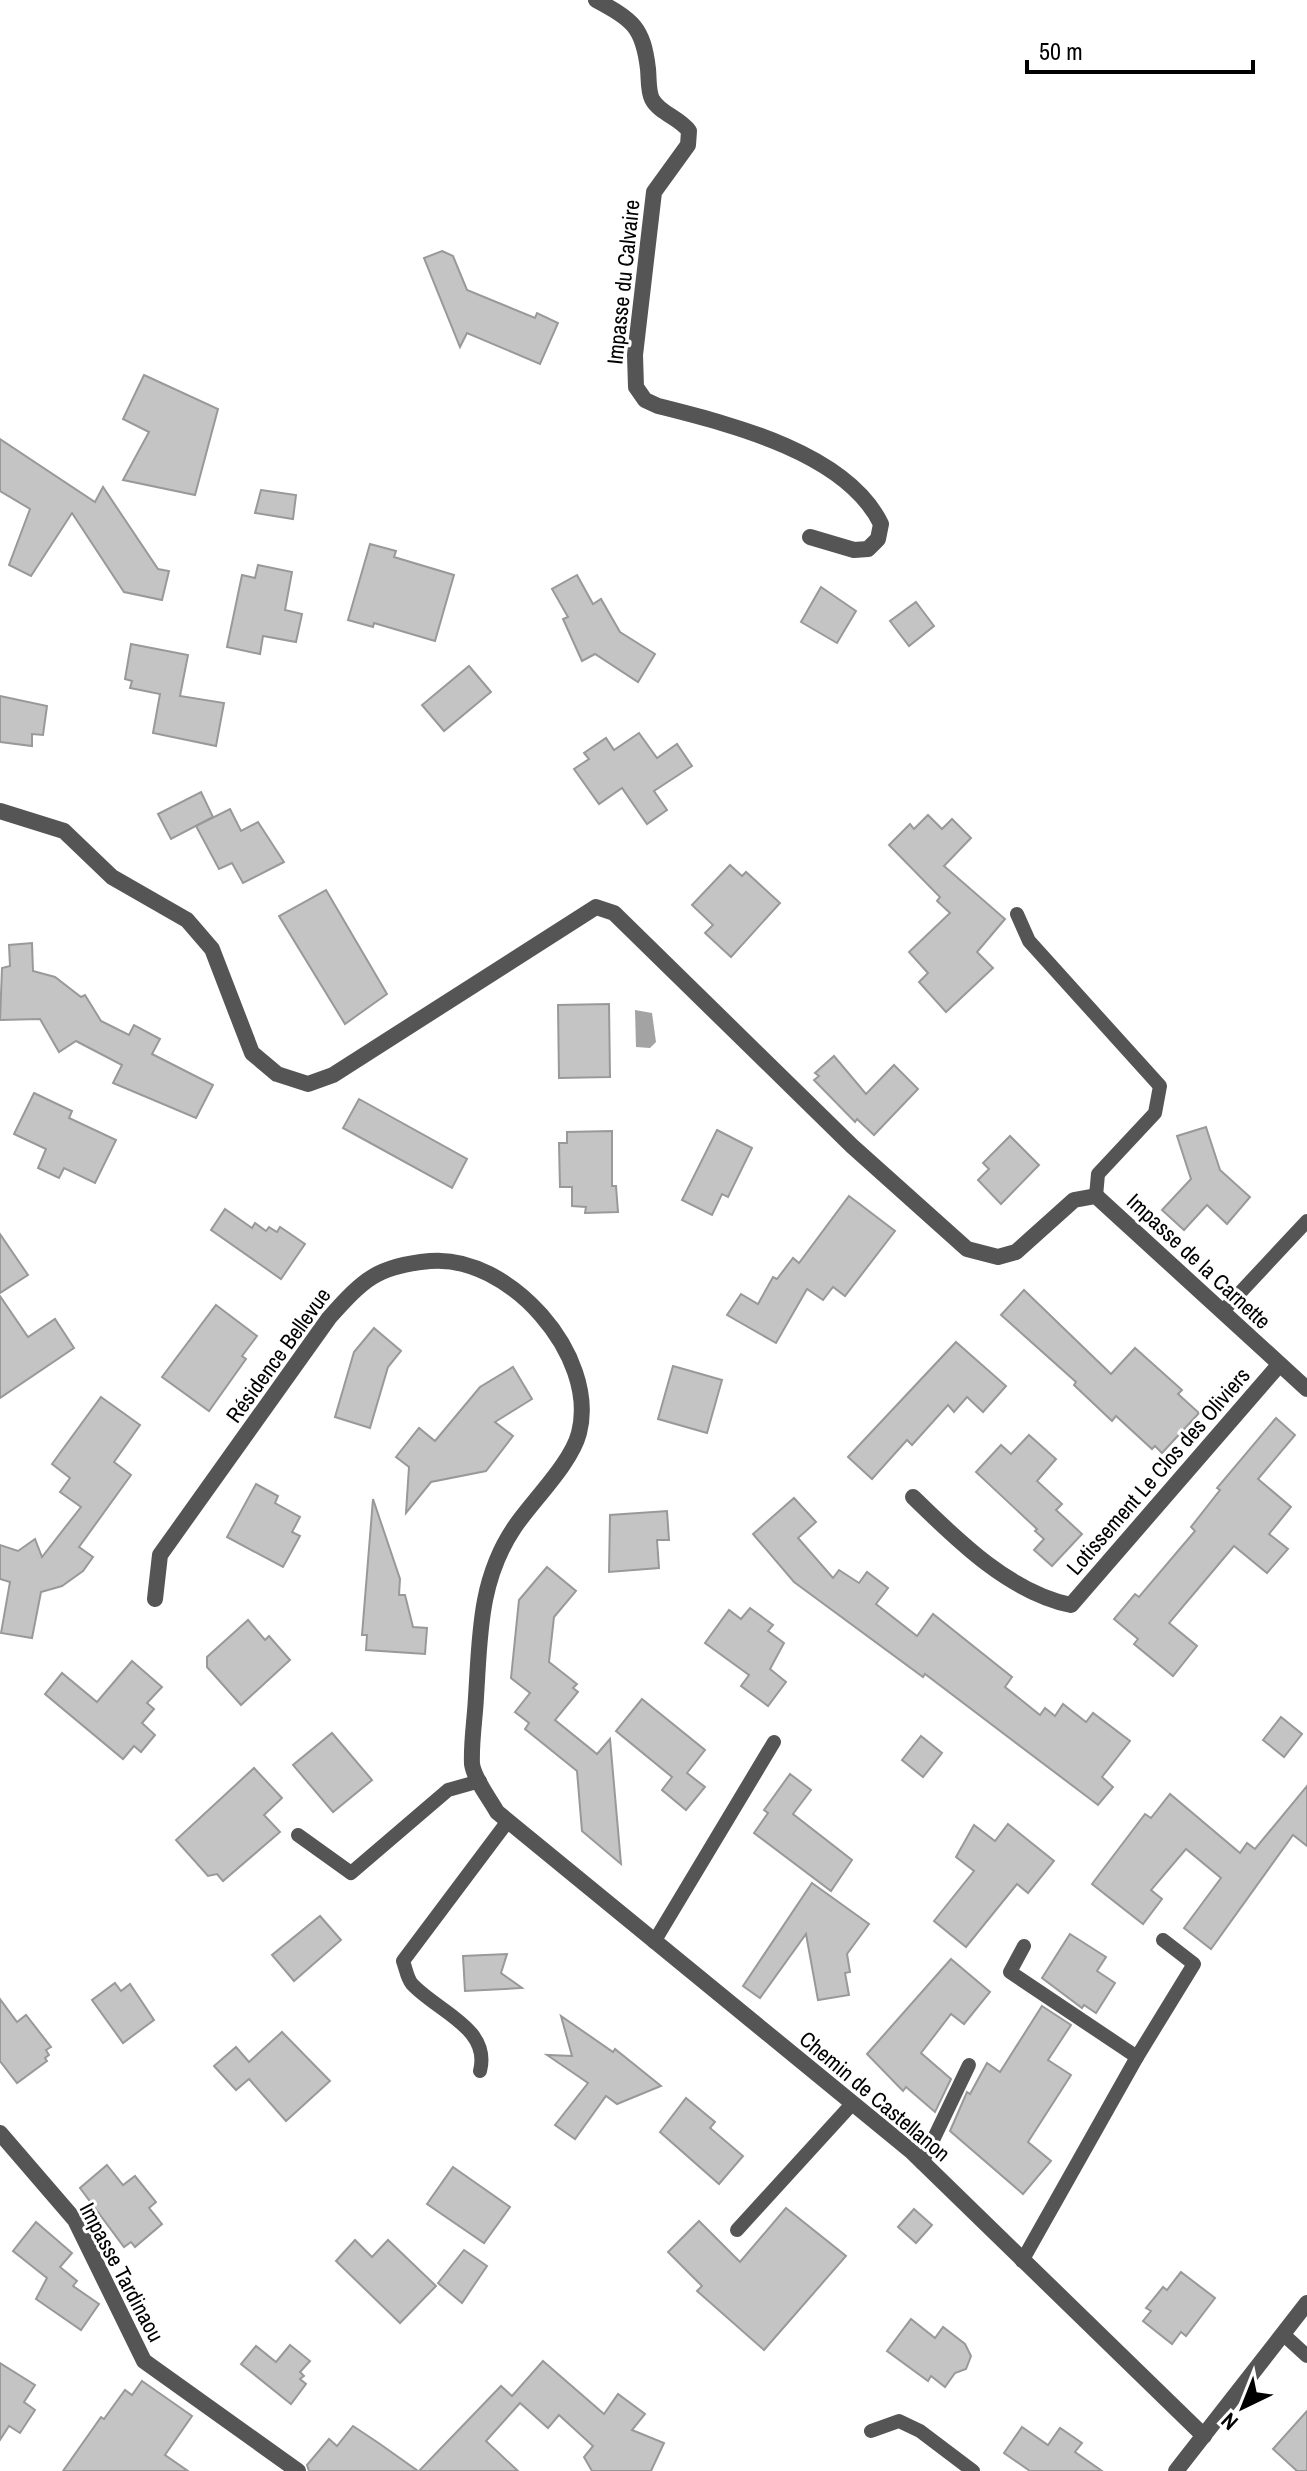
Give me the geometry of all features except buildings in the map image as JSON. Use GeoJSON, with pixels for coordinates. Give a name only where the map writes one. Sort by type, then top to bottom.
{"type":"FeatureCollection","features":[{"type":"Feature","properties":{"kind":"street","name":"Impasse du Calvaire"},"geometry":{"type":"LineString","coordinates":[[596,0],[639,29],[645,40],[650,96],[655,104],[681,120],[689,131],[688,145],[654,192],[635,355],[636,387],[645,400],[658,406],[758,433],[815,460],[848,486],[881,524],[878,539],[868,549],[854,550],[810,537]]}},
{"type":"Feature","properties":{"kind":"street"},"geometry":{"type":"LineString","coordinates":[[0,811],[64,831],[112,877],[187,920],[212,949],[252,1053],[277,1074],[308,1084],[333,1075],[596,907],[614,913],[841,1135],[967,1249],[998,1257],[1016,1252],[1074,1200],[1096,1196]]}},
{"type":"Feature","properties":{"kind":"street","name":"Impasse de la Carnette"},"geometry":{"type":"LineString","coordinates":[[1096,1196],[1307,1389]]}},
{"type":"Feature","properties":{"kind":"street","name":"Résidence Bellevue"},"geometry":{"type":"LineString","coordinates":[[155,1599],[160,1555],[329,1318],[356,1287],[394,1264],[440,1260],[479,1270],[515,1290],[545,1319],[566,1349],[578,1379],[579,1433],[545,1491],[516,1525],[494,1561],[482,1603],[472,1767],[502,1817]]}},
{"type":"Feature","properties":{"kind":"street","name":"Lotissement Le Clos des Oliviers"},"geometry":{"type":"LineString","coordinates":[[913,1497],[965,1548],[1046,1599],[1071,1605],[1279,1365]]}},
{"type":"Feature","properties":{"kind":"street","name":"Chemin de Castellanon"},"geometry":{"type":"LineString","coordinates":[[502,1817],[922,2163],[1204,2436]]}},
{"type":"Feature","properties":{"kind":"street","name":"Impasse Tardinaou"},"geometry":{"type":"LineString","coordinates":[[0,2133],[75,2220],[144,2361],[298,2471]]}},
{"type":"Feature","properties":{"kind":"street"},"geometry":{"type":"LineString","coordinates":[[1176,2471],[1307,2303]]}},
{"type":"Feature","properties":{"kind":"lane"},"geometry":{"type":"LineString","coordinates":[[1017,914],[1029,941],[1160,1086],[1155,1113],[1098,1174],[1096,1196]]}},
{"type":"Feature","properties":{"kind":"lane"},"geometry":{"type":"LineString","coordinates":[[1222,1312],[1307,1221]]}},
{"type":"Feature","properties":{"kind":"lane"},"geometry":{"type":"LineString","coordinates":[[654,1942],[774,1742]]}},
{"type":"Feature","properties":{"kind":"lane"},"geometry":{"type":"LineString","coordinates":[[298,1835],[351,1873],[448,1790],[480,1781]]}},
{"type":"Feature","properties":{"kind":"lane"},"geometry":{"type":"LineString","coordinates":[[480,2071],[484,2055],[478,2038],[410,1982],[403,1961],[502,1817]]}},
{"type":"Feature","properties":{"kind":"lane"},"geometry":{"type":"LineString","coordinates":[[1022,2261],[1137,2057],[1194,1964],[1163,1940]]}},
{"type":"Feature","properties":{"kind":"lane"},"geometry":{"type":"LineString","coordinates":[[1024,1946],[1010,1972],[1137,2057]]}},
{"type":"Feature","properties":{"kind":"lane"},"geometry":{"type":"LineString","coordinates":[[922,2163],[969,2065]]}},
{"type":"Feature","properties":{"kind":"lane"},"geometry":{"type":"LineString","coordinates":[[737,2230],[852,2104]]}},
{"type":"Feature","properties":{"kind":"lane"},"geometry":{"type":"LineString","coordinates":[[1284,2335],[1307,2356]]}},
{"type":"Feature","properties":{"kind":"lane"},"geometry":{"type":"LineString","coordinates":[[871,2431],[899,2421],[920,2431],[973,2471]]}},
{"type":"Feature","properties":{"kind":"shaded area"},"geometry":{"type":"Polygon","coordinates":[[[635,1010],[652,1013],[656,1042],[650,1048],[636,1047],[635,1010]]]}}]}
